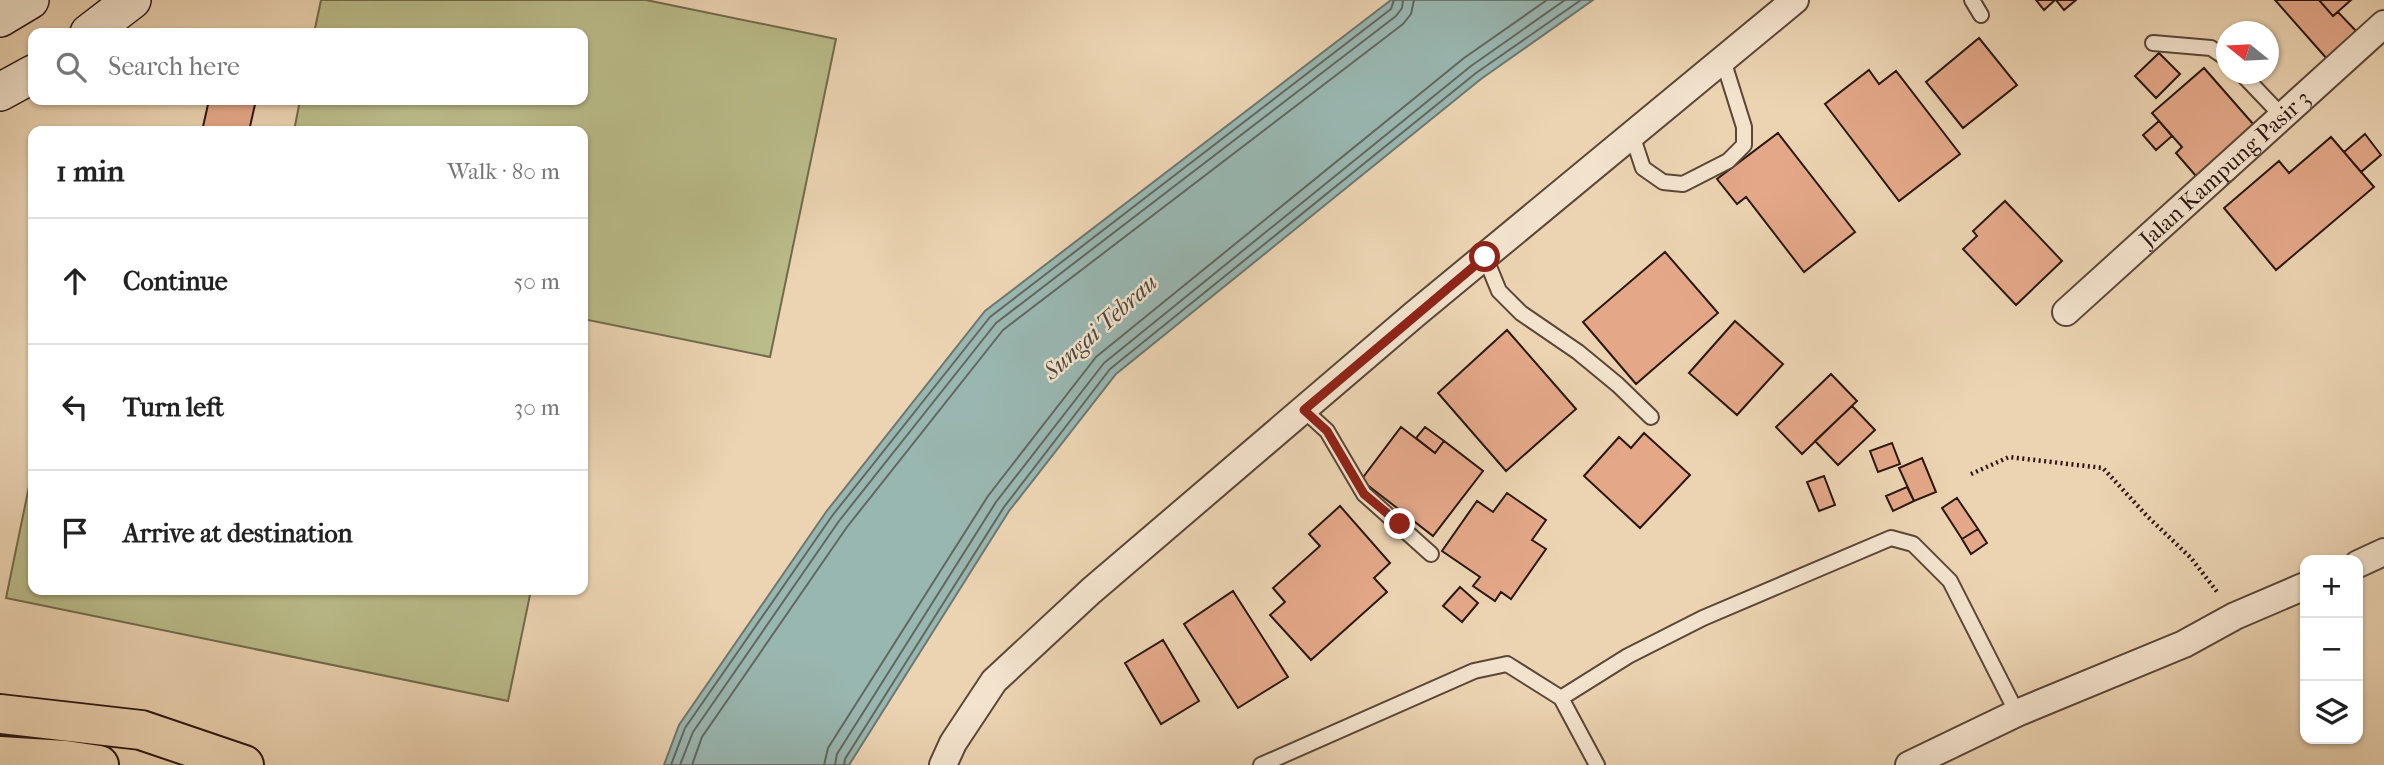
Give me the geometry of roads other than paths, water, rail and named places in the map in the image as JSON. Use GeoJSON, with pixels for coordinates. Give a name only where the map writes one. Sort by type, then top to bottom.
{"type":"FeatureCollection","features":[{"type":"Feature","properties":{"kind":"main road"},"geometry":{"type":"LineString","coordinates":[[0,18],[30,0]]}},
{"type":"Feature","properties":{"kind":"main road"},"geometry":{"type":"LineString","coordinates":[[96,28],[132,0]]}},
{"type":"Feature","properties":{"kind":"main road"},"geometry":{"type":"LineString","coordinates":[[0,92],[28,77]]}},
{"type":"Feature","properties":{"kind":"main road"},"geometry":{"type":"LineString","coordinates":[[0,714],[141,730],[244,765]]}},
{"type":"Feature","properties":{"kind":"main road"},"geometry":{"type":"LineString","coordinates":[[0,756],[99,765]]}},
{"type":"Feature","properties":{"kind":"street"},"geometry":{"type":"LineString","coordinates":[[943,765],[953,744],[994,681],[1091,590],[1485,257],[1795,0]]}},
{"type":"Feature","properties":{"kind":"street","name":"Jalan Kampung Pasir 3"},"geometry":{"type":"LineString","coordinates":[[2066,312],[2384,24]]}},
{"type":"Feature","properties":{"kind":"street"},"geometry":{"type":"LineString","coordinates":[[2363,562],[2384,552]]}},
{"type":"Feature","properties":{"kind":"street"},"geometry":{"type":"LineString","coordinates":[[1909,765],[2017,713],[2184,644],[2235,617],[2300,588]]}},
{"type":"Feature","properties":{"kind":"lane"},"geometry":{"type":"LineString","coordinates":[[1972,0],[1981,15]]}},
{"type":"Feature","properties":{"kind":"lane"},"geometry":{"type":"LineString","coordinates":[[2153,43],[2211,48],[2216,51]]}},
{"type":"Feature","properties":{"kind":"lane"},"geometry":{"type":"LineString","coordinates":[[1632,135],[1643,168],[1663,182],[1683,184],[1728,161],[1744,145],[1744,127],[1723,60]]}},
{"type":"Feature","properties":{"kind":"lane"},"geometry":{"type":"LineString","coordinates":[[2252,84],[2283,117]]}},
{"type":"Feature","properties":{"kind":"lane"},"geometry":{"type":"LineString","coordinates":[[1485,257],[1499,291],[1521,313],[1578,352],[1651,417]]}},
{"type":"Feature","properties":{"kind":"lane"},"geometry":{"type":"LineString","coordinates":[[1304,410],[1327,431],[1364,494],[1431,554]]}},
{"type":"Feature","properties":{"kind":"lane"},"geometry":{"type":"LineString","coordinates":[[1560,698],[1628,656],[1703,618],[1891,538],[1913,544],[1950,582],[2017,713]]}},
{"type":"Feature","properties":{"kind":"lane"},"geometry":{"type":"LineString","coordinates":[[1261,765],[1474,671],[1507,664],[1560,698],[1597,765]]}},
{"type":"Feature","properties":{"kind":"water","name":"Sungai Tebrau"},"geometry":{"type":"Polygon","coordinates":[[[1391,0],[1593,0],[1481,79],[1116,374],[1009,511],[849,765],[664,765],[679,725],[826,512],[985,311],[1391,0]]]}}]}
